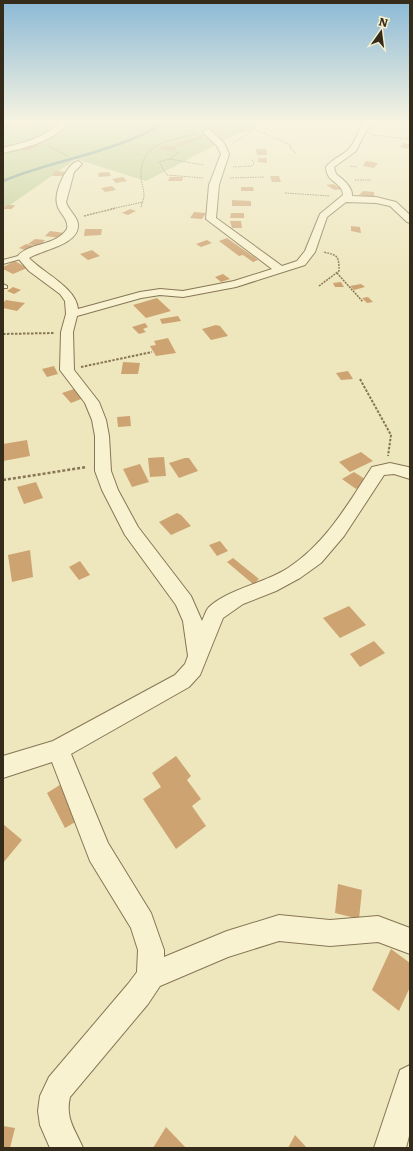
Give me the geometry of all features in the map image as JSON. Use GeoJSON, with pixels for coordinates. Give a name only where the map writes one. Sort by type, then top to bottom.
{"type":"FeatureCollection","features":[{"type":"Feature","properties":{"kind":"street"},"geometry":{"type":"LineString","coordinates":[[69,175],[61,202],[64,210],[71,218],[73,225],[70,234],[62,240],[45,248],[28,253],[22,257],[33,269],[64,292],[71,301],[72,314],[67,332],[67,370],[92,402],[99,420],[102,436],[104,471],[110,490],[131,531],[184,601],[193,621],[198,656]]}},
{"type":"Feature","properties":{"kind":"street"},"geometry":{"type":"LineString","coordinates":[[217,175],[214,184],[211,219],[281,270]]}},
{"type":"Feature","properties":{"kind":"street"},"geometry":{"type":"LineString","coordinates":[[72,314],[140,295],[160,292],[183,294],[236,284],[301,263],[310,252],[323,216],[346,197],[348,192],[339,180],[332,175]]}},
{"type":"Feature","properties":{"kind":"street"},"geometry":{"type":"LineString","coordinates":[[346,197],[376,200],[393,204],[410,220]]}},
{"type":"Feature","properties":{"kind":"street"},"geometry":{"type":"LineString","coordinates":[[3,766],[58,750],[182,681],[193,669],[215,613],[236,599],[270,586],[294,573],[315,558],[338,532],[378,471],[387,467],[401,470],[410,474]]}},
{"type":"Feature","properties":{"kind":"street"},"geometry":{"type":"LineString","coordinates":[[58,750],[99,852],[142,922],[151,950],[150,976],[138,994],[59,1087],[52,1106],[52,1117],[61,1144]]}},
{"type":"Feature","properties":{"kind":"street"},"geometry":{"type":"LineString","coordinates":[[150,976],[228,944],[279,928],[330,933],[378,929],[410,941]]}},
{"type":"Feature","properties":{"kind":"street"},"geometry":{"type":"LineString","coordinates":[[390,1148],[410,1080]]}},
{"type":"Feature","properties":{"kind":"lane"},"geometry":{"type":"LineString","coordinates":[[3,262],[22,257]]}},
{"type":"Feature","properties":{"kind":"path"},"geometry":{"type":"LineString","coordinates":[[141,175],[141,185],[144,194],[142,207]]}},
{"type":"Feature","properties":{"kind":"path"},"geometry":{"type":"LineString","coordinates":[[285,193],[346,197]]}},
{"type":"Feature","properties":{"kind":"path"},"geometry":{"type":"LineString","coordinates":[[71,218],[143,202]]}},
{"type":"Feature","properties":{"kind":"path"},"geometry":{"type":"LineString","coordinates":[[310,252],[325,252],[334,254],[339,260],[338,273],[319,286]]}},
{"type":"Feature","properties":{"kind":"path"},"geometry":{"type":"LineString","coordinates":[[338,273],[363,302]]}},
{"type":"Feature","properties":{"kind":"path"},"geometry":{"type":"LineString","coordinates":[[3,334],[67,332]]}},
{"type":"Feature","properties":{"kind":"path"},"geometry":{"type":"LineString","coordinates":[[67,370],[152,352]]}},
{"type":"Feature","properties":{"kind":"path"},"geometry":{"type":"LineString","coordinates":[[360,380],[391,435],[387,467]]}},
{"type":"Feature","properties":{"kind":"path"},"geometry":{"type":"LineString","coordinates":[[3,480],[87,467],[99,468],[104,471]]}},
{"type":"Feature","properties":{"kind":"green space"},"geometry":{"type":"Polygon","coordinates":[[[3,175],[54,175],[3,210],[3,175]]]}},
{"type":"Feature","properties":{"kind":"green space"},"geometry":{"type":"Polygon","coordinates":[[[126,175],[158,175],[146,181],[126,175]]]}},
{"type":"Feature","properties":{"kind":"building"},"geometry":{"type":"Polygon","coordinates":[[[53,175],[64,175],[63,176],[52,176],[53,175]]]}},
{"type":"Feature","properties":{"kind":"building"},"geometry":{"type":"Polygon","coordinates":[[[98,175],[110,175],[111,176],[99,177],[98,175]]]}},
{"type":"Feature","properties":{"kind":"building"},"geometry":{"type":"Polygon","coordinates":[[[270,176],[279,176],[281,182],[272,182],[270,176]]]}},
{"type":"Feature","properties":{"kind":"building"},"geometry":{"type":"Polygon","coordinates":[[[123,177],[127,181],[116,183],[112,179],[123,177]]]}},
{"type":"Feature","properties":{"kind":"building"},"geometry":{"type":"Polygon","coordinates":[[[170,177],[183,177],[182,181],[168,181],[170,177]]]}},
{"type":"Feature","properties":{"kind":"building"},"geometry":{"type":"Polygon","coordinates":[[[333,184],[342,189],[335,190],[326,185],[333,184]]]}},
{"type":"Feature","properties":{"kind":"building"},"geometry":{"type":"Polygon","coordinates":[[[112,186],[116,190],[105,192],[101,188],[112,186]]]}},
{"type":"Feature","properties":{"kind":"building"},"geometry":{"type":"Polygon","coordinates":[[[241,187],[253,187],[254,191],[241,191],[241,187]]]}},
{"type":"Feature","properties":{"kind":"building"},"geometry":{"type":"Polygon","coordinates":[[[363,191],[374,192],[374,197],[359,195],[363,191]]]}},
{"type":"Feature","properties":{"kind":"building"},"geometry":{"type":"Polygon","coordinates":[[[232,200],[251,201],[251,206],[232,206],[232,200]]]}},
{"type":"Feature","properties":{"kind":"building"},"geometry":{"type":"Polygon","coordinates":[[[7,205],[15,205],[12,209],[3,209],[7,205]]]}},
{"type":"Feature","properties":{"kind":"building"},"geometry":{"type":"Polygon","coordinates":[[[130,209],[136,211],[128,215],[122,213],[130,209]]]}},
{"type":"Feature","properties":{"kind":"building"},"geometry":{"type":"Polygon","coordinates":[[[194,212],[206,213],[202,219],[190,218],[194,212]]]}},
{"type":"Feature","properties":{"kind":"building"},"geometry":{"type":"Polygon","coordinates":[[[231,213],[244,213],[244,218],[230,218],[231,213]]]}},
{"type":"Feature","properties":{"kind":"building"},"geometry":{"type":"Polygon","coordinates":[[[230,221],[241,221],[242,228],[232,228],[230,221]]]}},
{"type":"Feature","properties":{"kind":"building"},"geometry":{"type":"Polygon","coordinates":[[[351,226],[360,227],[361,233],[351,231],[351,226]]]}},
{"type":"Feature","properties":{"kind":"building"},"geometry":{"type":"Polygon","coordinates":[[[85,229],[102,229],[101,235],[84,236],[85,229]]]}},
{"type":"Feature","properties":{"kind":"building"},"geometry":{"type":"Polygon","coordinates":[[[50,231],[64,233],[60,238],[45,236],[50,231]]]}},
{"type":"Feature","properties":{"kind":"building"},"geometry":{"type":"Polygon","coordinates":[[[227,238],[258,260],[253,262],[243,255],[239,256],[219,241],[227,238]]]}},
{"type":"Feature","properties":{"kind":"building"},"geometry":{"type":"Polygon","coordinates":[[[35,239],[45,240],[39,246],[28,244],[35,239]]]}},
{"type":"Feature","properties":{"kind":"building"},"geometry":{"type":"Polygon","coordinates":[[[207,240],[212,243],[201,247],[196,244],[207,240]]]}},
{"type":"Feature","properties":{"kind":"building"},"geometry":{"type":"Polygon","coordinates":[[[26,244],[35,246],[28,251],[19,248],[26,244]]]}},
{"type":"Feature","properties":{"kind":"building"},"geometry":{"type":"Polygon","coordinates":[[[92,250],[100,256],[88,260],[80,254],[92,250]]]}},
{"type":"Feature","properties":{"kind":"building"},"geometry":{"type":"Polygon","coordinates":[[[15,261],[27,268],[13,274],[3,269],[3,267],[15,261]]]}},
{"type":"Feature","properties":{"kind":"building"},"geometry":{"type":"Polygon","coordinates":[[[223,274],[230,279],[221,282],[215,277],[223,274]]]}},
{"type":"Feature","properties":{"kind":"building"},"geometry":{"type":"Polygon","coordinates":[[[341,282],[344,287],[335,287],[333,283],[341,282]]]}},
{"type":"Feature","properties":{"kind":"building"},"geometry":{"type":"Polygon","coordinates":[[[361,284],[365,287],[354,290],[350,286],[361,284]]]}},
{"type":"Feature","properties":{"kind":"building"},"geometry":{"type":"Polygon","coordinates":[[[13,287],[21,290],[14,294],[7,291],[13,287]]]}},
{"type":"Feature","properties":{"kind":"building"},"geometry":{"type":"Polygon","coordinates":[[[368,297],[373,302],[367,303],[362,298],[368,297]]]}},
{"type":"Feature","properties":{"kind":"building"},"geometry":{"type":"Polygon","coordinates":[[[157,298],[171,311],[146,318],[133,305],[157,298]]]}},
{"type":"Feature","properties":{"kind":"building"},"geometry":{"type":"Polygon","coordinates":[[[6,300],[25,303],[17,311],[3,308],[3,303],[6,300]]]}},
{"type":"Feature","properties":{"kind":"building"},"geometry":{"type":"Polygon","coordinates":[[[178,316],[181,321],[162,324],[160,319],[178,316]]]}},
{"type":"Feature","properties":{"kind":"building"},"geometry":{"type":"Polygon","coordinates":[[[145,323],[148,327],[143,329],[146,332],[139,334],[132,327],[145,323]]]}},
{"type":"Feature","properties":{"kind":"building"},"geometry":{"type":"Polygon","coordinates":[[[216,325],[220,326],[228,336],[211,340],[202,329],[216,325]]]}},
{"type":"Feature","properties":{"kind":"building"},"geometry":{"type":"Polygon","coordinates":[[[168,338],[176,353],[156,356],[150,346],[156,345],[154,341],[168,338]]]}},
{"type":"Feature","properties":{"kind":"building"},"geometry":{"type":"Polygon","coordinates":[[[123,362],[140,363],[138,374],[121,374],[123,362]]]}},
{"type":"Feature","properties":{"kind":"building"},"geometry":{"type":"Polygon","coordinates":[[[54,366],[58,374],[47,377],[42,369],[54,366]]]}},
{"type":"Feature","properties":{"kind":"building"},"geometry":{"type":"Polygon","coordinates":[[[348,371],[353,379],[341,380],[336,373],[348,371]]]}},
{"type":"Feature","properties":{"kind":"building"},"geometry":{"type":"Polygon","coordinates":[[[77,388],[86,397],[71,403],[62,393],[77,388]]]}},
{"type":"Feature","properties":{"kind":"building"},"geometry":{"type":"Polygon","coordinates":[[[130,416],[131,426],[118,427],[117,417],[130,416]]]}},
{"type":"Feature","properties":{"kind":"building"},"geometry":{"type":"Polygon","coordinates":[[[27,440],[30,456],[3,461],[3,444],[27,440]]]}},
{"type":"Feature","properties":{"kind":"building"},"geometry":{"type":"Polygon","coordinates":[[[361,452],[373,461],[350,472],[339,462],[361,452]]]}},
{"type":"Feature","properties":{"kind":"building"},"geometry":{"type":"Polygon","coordinates":[[[164,457],[166,476],[150,477],[148,458],[164,457]]]}},
{"type":"Feature","properties":{"kind":"building"},"geometry":{"type":"Polygon","coordinates":[[[189,458],[198,471],[179,478],[169,463],[189,458]]]}},
{"type":"Feature","properties":{"kind":"building"},"geometry":{"type":"Polygon","coordinates":[[[140,464],[149,482],[132,487],[123,469],[140,464]]]}},
{"type":"Feature","properties":{"kind":"building"},"geometry":{"type":"Polygon","coordinates":[[[354,472],[368,481],[356,489],[342,479],[354,472]]]}},
{"type":"Feature","properties":{"kind":"building"},"geometry":{"type":"Polygon","coordinates":[[[36,482],[43,498],[24,504],[17,487],[36,482]]]}},
{"type":"Feature","properties":{"kind":"building"},"geometry":{"type":"Polygon","coordinates":[[[177,513],[181,515],[191,526],[171,535],[159,522],[177,513]]]}},
{"type":"Feature","properties":{"kind":"building"},"geometry":{"type":"Polygon","coordinates":[[[220,541],[228,551],[217,556],[209,545],[220,541]]]}},
{"type":"Feature","properties":{"kind":"building"},"geometry":{"type":"Polygon","coordinates":[[[30,550],[33,577],[12,582],[8,555],[30,550]]]}},
{"type":"Feature","properties":{"kind":"building"},"geometry":{"type":"Polygon","coordinates":[[[233,558],[259,579],[253,584],[227,562],[233,558]]]}},
{"type":"Feature","properties":{"kind":"building"},"geometry":{"type":"Polygon","coordinates":[[[80,561],[90,575],[79,580],[69,567],[80,561]]]}},
{"type":"Feature","properties":{"kind":"building"},"geometry":{"type":"Polygon","coordinates":[[[349,606],[366,625],[340,638],[323,618],[349,606]]]}},
{"type":"Feature","properties":{"kind":"building"},"geometry":{"type":"Polygon","coordinates":[[[374,641],[385,653],[360,667],[350,654],[374,641]]]}},
{"type":"Feature","properties":{"kind":"building"},"geometry":{"type":"Polygon","coordinates":[[[176,756],[191,776],[187,780],[201,799],[192,806],[206,826],[176,849],[143,799],[161,787],[152,773],[176,756]]]}},
{"type":"Feature","properties":{"kind":"building"},"geometry":{"type":"Polygon","coordinates":[[[63,783],[82,818],[65,828],[47,793],[63,783]]]}},
{"type":"Feature","properties":{"kind":"building"},"geometry":{"type":"Polygon","coordinates":[[[3,824],[22,840],[3,863],[3,824]]]}},
{"type":"Feature","properties":{"kind":"building"},"geometry":{"type":"Polygon","coordinates":[[[338,884],[362,890],[359,919],[335,913],[338,884]]]}},
{"type":"Feature","properties":{"kind":"building"},"geometry":{"type":"Polygon","coordinates":[[[391,949],[410,963],[410,987],[399,1011],[372,990],[391,949]]]}},
{"type":"Feature","properties":{"kind":"building"},"geometry":{"type":"Polygon","coordinates":[[[3,1126],[15,1128],[10,1148],[3,1148],[3,1126]]]}},
{"type":"Feature","properties":{"kind":"building"},"geometry":{"type":"Polygon","coordinates":[[[166,1127],[186,1148],[153,1148],[166,1127]]]}},
{"type":"Feature","properties":{"kind":"building"},"geometry":{"type":"Polygon","coordinates":[[[295,1135],[307,1148],[288,1148],[295,1135]]]}},
{"type":"Feature","properties":{"kind":"waterway"},"geometry":{"type":"LineString","coordinates":[[3,181],[18,175]]}}]}
